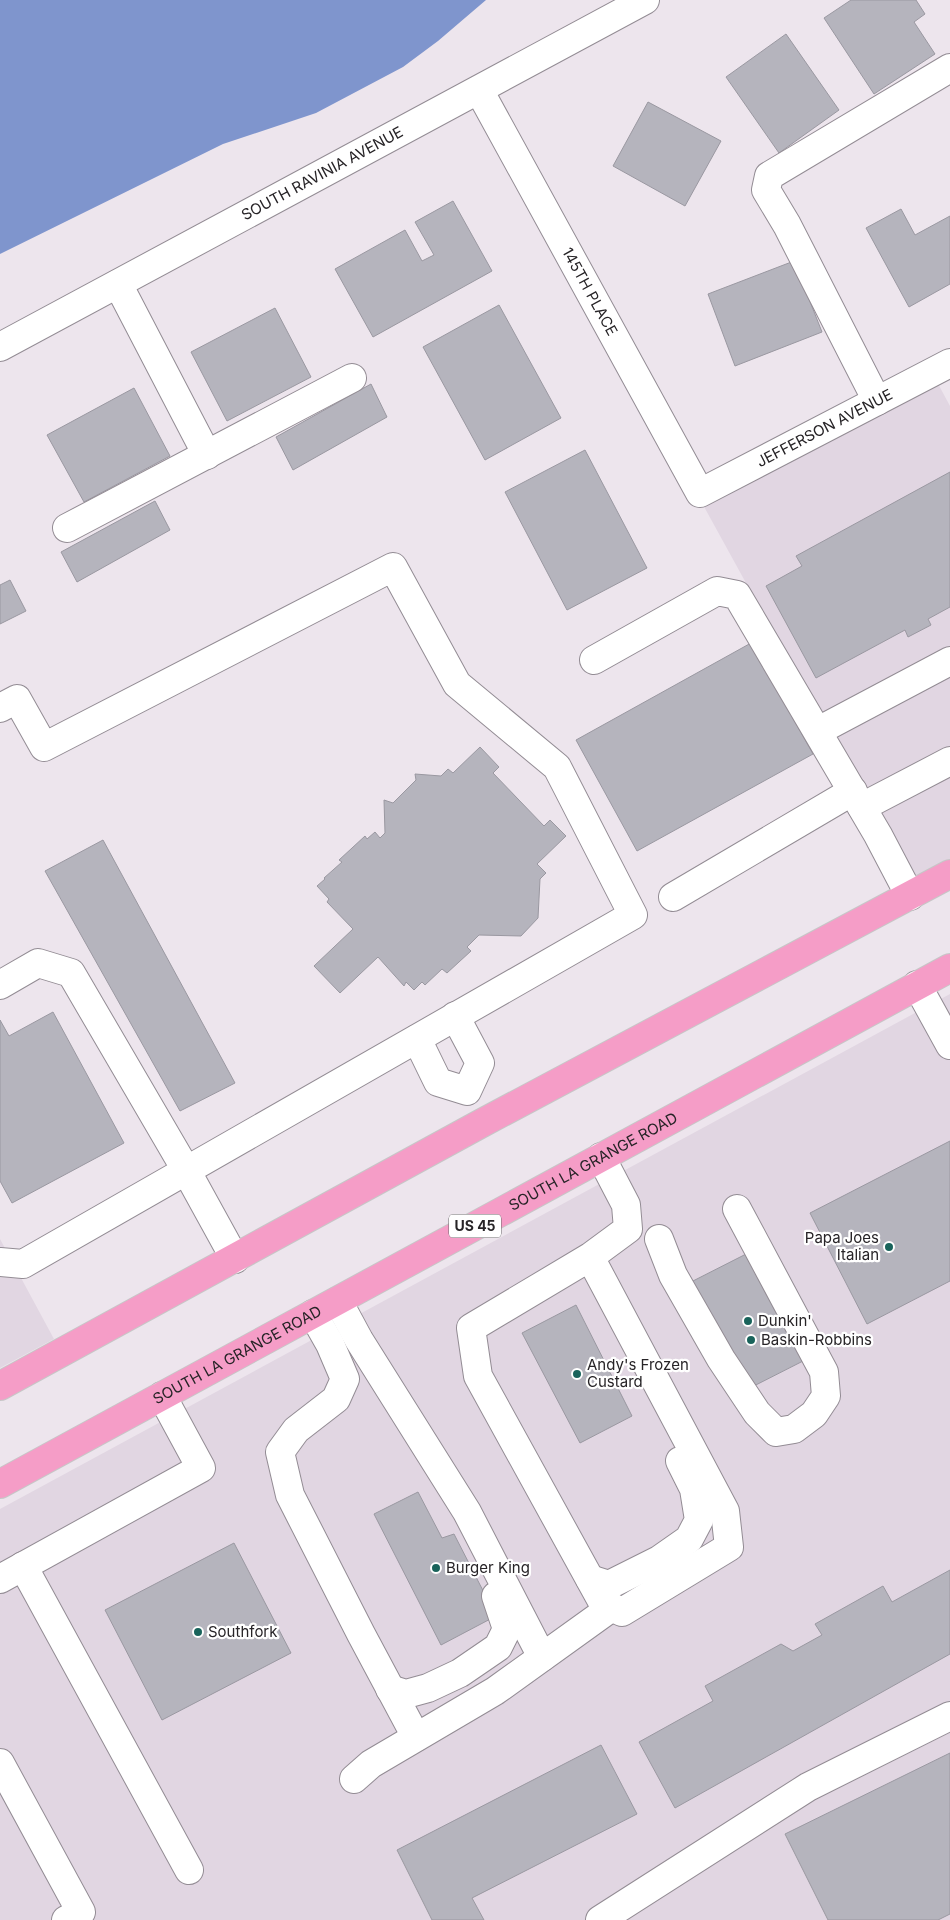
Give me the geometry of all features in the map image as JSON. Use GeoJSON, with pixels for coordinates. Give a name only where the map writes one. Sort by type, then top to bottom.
{"type":"FeatureCollection","features":[{"type":"Feature","properties":{"kind":"highway"},"geometry":{"type":"LineString","coordinates":[[0,1386],[482,1123],[950,874]]}},
{"type":"Feature","properties":{"kind":"highway","name":"SOUTH LA GRANGE ROAD"},"geometry":{"type":"LineString","coordinates":[[0,1484],[950,968]]}},
{"type":"Feature","properties":{"kind":"street","name":"SOUTH RAVINIA AVENUE"},"geometry":{"type":"LineString","coordinates":[[0,347],[645,0]]}},
{"type":"Feature","properties":{"kind":"street"},"geometry":{"type":"LineString","coordinates":[[877,401],[787,225],[766,190],[769,176],[950,68]]}},
{"type":"Feature","properties":{"kind":"street","name":"145TH PLACE"},"geometry":{"type":"LineString","coordinates":[[479,90],[700,493]]}},
{"type":"Feature","properties":{"kind":"street"},"geometry":{"type":"LineString","coordinates":[[118,284],[207,455]]}},
{"type":"Feature","properties":{"kind":"street","name":"JEFFERSON AVENUE"},"geometry":{"type":"LineString","coordinates":[[700,493],[950,363]]}},
{"type":"Feature","properties":{"kind":"street"},"geometry":{"type":"LineString","coordinates":[[67,528],[352,378]]}},
{"type":"Feature","properties":{"kind":"street"},"geometry":{"type":"LineString","coordinates":[[0,708],[17,699],[44,747],[393,567],[457,684],[557,767],[633,915],[23,1264],[0,1262]]}},
{"type":"Feature","properties":{"kind":"street"},"geometry":{"type":"LineString","coordinates":[[594,660],[717,591],[738,595],[857,799],[910,896]]}},
{"type":"Feature","properties":{"kind":"street"},"geometry":{"type":"LineString","coordinates":[[818,732],[950,661]]}},
{"type":"Feature","properties":{"kind":"street"},"geometry":{"type":"LineString","coordinates":[[673,897],[857,799],[950,761]]}},
{"type":"Feature","properties":{"kind":"street"},"geometry":{"type":"LineString","coordinates":[[0,985],[38,963],[72,973],[235,1259]]}},
{"type":"Feature","properties":{"kind":"street"},"geometry":{"type":"LineString","coordinates":[[917,986],[950,1045]]}},
{"type":"Feature","properties":{"kind":"street"},"geometry":{"type":"LineString","coordinates":[[456,1016],[480,1063],[467,1091]]}},
{"type":"Feature","properties":{"kind":"street"},"geometry":{"type":"LineString","coordinates":[[417,1039],[438,1082],[467,1091],[482,1123]]}},
{"type":"Feature","properties":{"kind":"street"},"geometry":{"type":"LineString","coordinates":[[590,1258],[725,1511],[729,1547],[622,1612],[603,1603],[478,1376],[471,1328],[590,1258],[628,1229],[626,1205],[601,1157]]}},
{"type":"Feature","properties":{"kind":"street"},"geometry":{"type":"LineString","coordinates":[[659,1239],[677,1283],[721,1359],[757,1413],[776,1432],[794,1429],[814,1414],[826,1396],[824,1372],[737,1209]]}},
{"type":"Feature","properties":{"kind":"street"},"geometry":{"type":"LineString","coordinates":[[338,1301],[359,1340],[467,1512],[542,1657]]}},
{"type":"Feature","properties":{"kind":"street"},"geometry":{"type":"LineString","coordinates":[[590,1579],[609,1585],[659,1560],[689,1539],[699,1520],[694,1489],[636,1378],[616,1332],[618,1311]]}},
{"type":"Feature","properties":{"kind":"street"},"geometry":{"type":"LineString","coordinates":[[313,1314],[330,1344],[346,1379],[336,1399],[296,1430],[280,1452],[290,1495],[416,1737]]}},
{"type":"Feature","properties":{"kind":"street"},"geometry":{"type":"LineString","coordinates":[[162,1396],[202,1468],[12,1573],[189,1870]]}},
{"type":"Feature","properties":{"kind":"street"},"geometry":{"type":"LineString","coordinates":[[390,1689],[406,1694],[428,1688],[460,1673],[498,1647],[507,1630],[498,1600],[437,1490],[433,1459]]}},
{"type":"Feature","properties":{"kind":"street"},"geometry":{"type":"LineString","coordinates":[[354,1779],[371,1764],[495,1691],[612,1607]]}},
{"type":"Feature","properties":{"kind":"street"},"geometry":{"type":"LineString","coordinates":[[600,1920],[808,1787],[950,1716]]}},
{"type":"Feature","properties":{"kind":"street"},"geometry":{"type":"LineString","coordinates":[[0,1764],[81,1912],[66,1920]]}},
{"type":"Feature","properties":{"kind":"shaded area"},"geometry":{"type":"Polygon","coordinates":[[[936,380],[950,406],[950,868],[913,887],[702,503],[936,380]]]}},
{"type":"Feature","properties":{"kind":"shaded area"},"geometry":{"type":"Polygon","coordinates":[[[950,994],[950,1920],[0,1920],[0,1509],[950,994]]]}},
{"type":"Feature","properties":{"kind":"shaded area"},"geometry":{"type":"Polygon","coordinates":[[[0,1239],[54,1339],[0,1368],[0,1239]]]}},
{"type":"Feature","properties":{"kind":"water"},"geometry":{"type":"Polygon","coordinates":[[[0,0],[486,0],[438,41],[403,67],[316,113],[223,144],[0,254],[0,0]]]}},
{"type":"Feature","properties":{"kind":"building"},"geometry":{"type":"Polygon","coordinates":[[[851,0],[916,0],[925,14],[914,22],[935,54],[874,94],[824,18],[851,0]]]}},
{"type":"Feature","properties":{"kind":"building"},"geometry":{"type":"Polygon","coordinates":[[[786,34],[839,110],[779,153],[726,77],[786,34]]]}},
{"type":"Feature","properties":{"kind":"building"},"geometry":{"type":"Polygon","coordinates":[[[648,102],[721,141],[685,206],[613,166],[648,102]]]}},
{"type":"Feature","properties":{"kind":"building"},"geometry":{"type":"Polygon","coordinates":[[[453,201],[492,271],[373,337],[335,269],[405,230],[422,261],[434,255],[415,222],[453,201]]]}},
{"type":"Feature","properties":{"kind":"building"},"geometry":{"type":"Polygon","coordinates":[[[901,209],[915,235],[950,216],[950,284],[909,307],[866,228],[901,209]]]}},
{"type":"Feature","properties":{"kind":"building"},"geometry":{"type":"Polygon","coordinates":[[[794,261],[822,332],[735,366],[708,294],[794,261]]]}},
{"type":"Feature","properties":{"kind":"building"},"geometry":{"type":"Polygon","coordinates":[[[499,305],[561,418],[485,460],[423,347],[499,305]]]}},
{"type":"Feature","properties":{"kind":"building"},"geometry":{"type":"Polygon","coordinates":[[[275,308],[311,377],[227,421],[191,352],[275,308]]]}},
{"type":"Feature","properties":{"kind":"building"},"geometry":{"type":"Polygon","coordinates":[[[371,384],[387,417],[293,470],[276,437],[371,384]]]}},
{"type":"Feature","properties":{"kind":"building"},"geometry":{"type":"Polygon","coordinates":[[[134,388],[170,456],[84,502],[47,435],[134,388]]]}},
{"type":"Feature","properties":{"kind":"building"},"geometry":{"type":"Polygon","coordinates":[[[585,450],[647,568],[567,610],[505,492],[585,450]]]}},
{"type":"Feature","properties":{"kind":"building"},"geometry":{"type":"Polygon","coordinates":[[[950,472],[950,607],[928,619],[931,625],[908,637],[905,630],[816,678],[766,586],[802,566],[796,556],[950,472]]]}},
{"type":"Feature","properties":{"kind":"building"},"geometry":{"type":"Polygon","coordinates":[[[155,501],[170,530],[77,582],[61,552],[155,501]]]}},
{"type":"Feature","properties":{"kind":"building"},"geometry":{"type":"Polygon","coordinates":[[[10,580],[26,611],[0,624],[0,585],[10,580]]]}},
{"type":"Feature","properties":{"kind":"building"},"geometry":{"type":"Polygon","coordinates":[[[751,643],[813,754],[637,851],[576,740],[751,643]]]}},
{"type":"Feature","properties":{"kind":"building"},"geometry":{"type":"Polygon","coordinates":[[[480,747],[499,767],[493,773],[544,826],[550,820],[566,836],[537,864],[546,873],[540,879],[538,918],[521,936],[479,935],[467,947],[471,951],[447,973],[442,969],[425,985],[422,982],[414,990],[406,982],[404,986],[378,957],[340,993],[314,966],[353,929],[327,902],[329,899],[317,886],[342,862],[339,860],[365,836],[367,839],[375,832],[380,838],[385,833],[384,800],[393,803],[416,780],[415,774],[441,776],[448,769],[453,773],[480,747]]]}},
{"type":"Feature","properties":{"kind":"building"},"geometry":{"type":"Polygon","coordinates":[[[103,840],[235,1083],[180,1111],[45,871],[103,840]]]}},
{"type":"Feature","properties":{"kind":"building"},"geometry":{"type":"Polygon","coordinates":[[[53,1012],[124,1143],[12,1203],[0,1181],[0,1020],[9,1036],[53,1012]]]}},
{"type":"Feature","properties":{"kind":"building","name":"Papa Joes Italian"},"geometry":{"type":"Polygon","coordinates":[[[950,1141],[950,1281],[867,1324],[810,1213],[950,1141]]]}},
{"type":"Feature","properties":{"kind":"building","name":"Dunkin'"},"geometry":{"type":"Polygon","coordinates":[[[752,1251],[807,1359],[744,1391],[689,1283],[752,1251]]]}},
{"type":"Feature","properties":{"kind":"building","name":"Andy's Frozen Custard"},"geometry":{"type":"Polygon","coordinates":[[[576,1305],[632,1416],[580,1443],[522,1333],[576,1305]]]}},
{"type":"Feature","properties":{"kind":"building","name":"Burger King"},"geometry":{"type":"Polygon","coordinates":[[[418,1492],[442,1538],[454,1534],[496,1616],[441,1645],[374,1514],[418,1492]]]}},
{"type":"Feature","properties":{"kind":"building","name":"Southfork"},"geometry":{"type":"Polygon","coordinates":[[[234,1543],[291,1653],[162,1720],[105,1610],[234,1543]]]}},
{"type":"Feature","properties":{"kind":"building"},"geometry":{"type":"Polygon","coordinates":[[[950,1570],[950,1654],[675,1808],[639,1742],[713,1701],[705,1686],[781,1644],[793,1651],[822,1635],[815,1624],[883,1586],[892,1602],[950,1570]]]}},
{"type":"Feature","properties":{"kind":"building"},"geometry":{"type":"Polygon","coordinates":[[[601,1745],[637,1814],[472,1898],[484,1920],[432,1920],[397,1850],[601,1745]]]}},
{"type":"Feature","properties":{"kind":"building"},"geometry":{"type":"Polygon","coordinates":[[[950,1753],[950,1914],[938,1920],[828,1920],[785,1834],[950,1753]]]}},
{"type":"Feature","properties":{"kind":"place","name":"Papa Joes Italian"},"geometry":{"type":"Point","coordinates":[889,1247]}},
{"type":"Feature","properties":{"kind":"place","name":"Dunkin'"},"geometry":{"type":"Point","coordinates":[748,1321]}},
{"type":"Feature","properties":{"kind":"place","name":"Baskin-Robbins"},"geometry":{"type":"Point","coordinates":[751,1340]}},
{"type":"Feature","properties":{"kind":"place","name":"Andy's Frozen Custard"},"geometry":{"type":"Point","coordinates":[577,1374]}},
{"type":"Feature","properties":{"kind":"place","name":"Burger King"},"geometry":{"type":"Point","coordinates":[436,1568]}},
{"type":"Feature","properties":{"kind":"place","name":"Southfork"},"geometry":{"type":"Point","coordinates":[198,1632]}}]}
